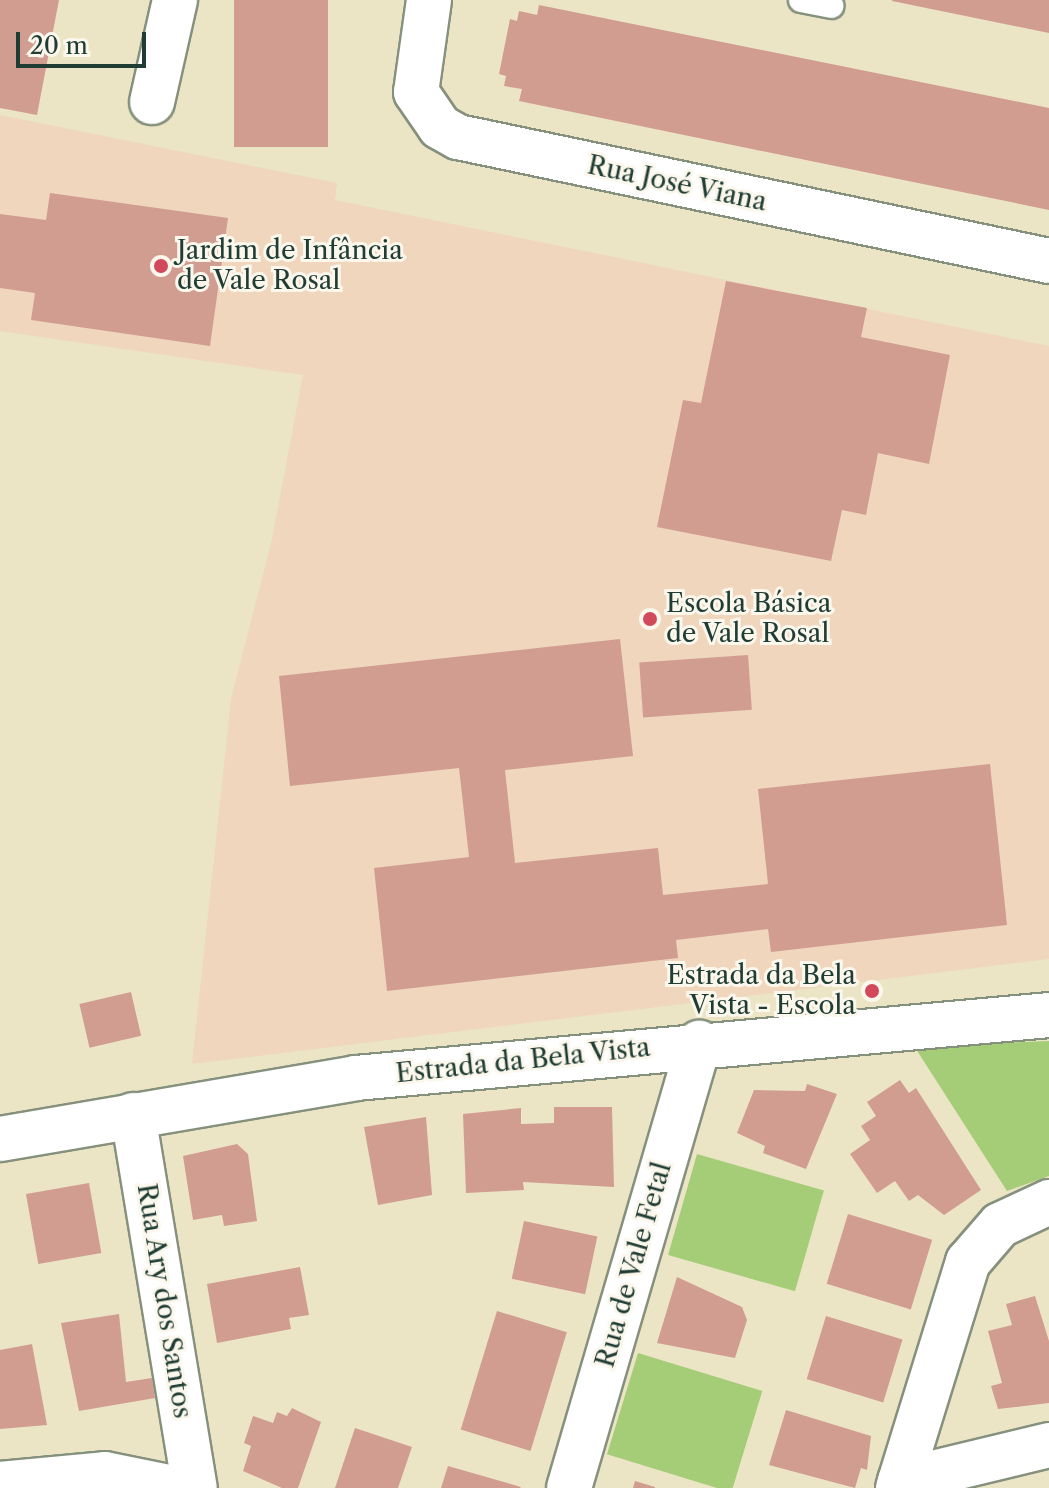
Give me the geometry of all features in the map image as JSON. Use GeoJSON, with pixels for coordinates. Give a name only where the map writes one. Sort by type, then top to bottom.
{"type":"FeatureCollection","features":[{"type":"Feature","properties":{"kind":"street"},"geometry":{"type":"LineString","coordinates":[[152,102],[175,0]]}},
{"type":"Feature","properties":{"kind":"street","name":"Rua José Viana"},"geometry":{"type":"LineString","coordinates":[[429,0],[416,92],[440,127],[458,137],[1049,261]]}},
{"type":"Feature","properties":{"kind":"street","name":"Estrada da Bela Vista"},"geometry":{"type":"LineString","coordinates":[[0,1139],[356,1078],[699,1043],[1049,1015]]}},
{"type":"Feature","properties":{"kind":"street","name":"Rua de Vale Fetal"},"geometry":{"type":"LineString","coordinates":[[569,1488],[699,1043]]}},
{"type":"Feature","properties":{"kind":"street","name":"Rua Ary dos Santos"},"geometry":{"type":"LineString","coordinates":[[133,1115],[195,1488]]}},
{"type":"Feature","properties":{"kind":"street"},"geometry":{"type":"LineString","coordinates":[[899,1485],[968,1262],[1000,1225],[1049,1202]]}},
{"type":"Feature","properties":{"kind":"street"},"geometry":{"type":"LineString","coordinates":[[899,1485],[1049,1445]]}},
{"type":"Feature","properties":{"kind":"street"},"geometry":{"type":"LineString","coordinates":[[0,1484],[105,1474],[173,1488]]}},
{"type":"Feature","properties":{"kind":"lane"},"geometry":{"type":"LineString","coordinates":[[801,0],[831,6]]}},
{"type":"Feature","properties":{"kind":"shaded area","name":"Escola Básica de Vale Rosal"},"geometry":{"type":"Polygon","coordinates":[[[0,115],[337,183],[335,200],[1049,346],[1049,959],[192,1064],[231,699],[272,539],[303,375],[0,331],[0,115]]]}},
{"type":"Feature","properties":{"kind":"green space"},"geometry":{"type":"Polygon","coordinates":[[[1049,1041],[1049,1176],[1007,1191],[914,1046],[1049,1041]]]}},
{"type":"Feature","properties":{"kind":"green space"},"geometry":{"type":"Polygon","coordinates":[[[697,1154],[824,1190],[795,1291],[668,1255],[697,1154]]]}},
{"type":"Feature","properties":{"kind":"green space"},"geometry":{"type":"Polygon","coordinates":[[[638,1353],[762,1391],[733,1488],[717,1488],[607,1454],[638,1353]]]}},
{"type":"Feature","properties":{"kind":"building"},"geometry":{"type":"Polygon","coordinates":[[[0,0],[59,0],[37,115],[0,108],[0,0]]]}},
{"type":"Feature","properties":{"kind":"building"},"geometry":{"type":"Polygon","coordinates":[[[234,0],[328,0],[328,147],[234,147],[234,0]]]}},
{"type":"Feature","properties":{"kind":"building"},"geometry":{"type":"Polygon","coordinates":[[[1049,0],[1049,33],[892,1],[1049,0]]]}},
{"type":"Feature","properties":{"kind":"building"},"geometry":{"type":"Polygon","coordinates":[[[539,5],[1049,108],[1049,210],[519,101],[522,89],[504,86],[506,76],[499,74],[510,19],[517,21],[519,11],[537,15],[539,5]]]}},
{"type":"Feature","properties":{"kind":"building"},"geometry":{"type":"Polygon","coordinates":[[[50,193],[228,218],[210,346],[31,320],[35,293],[0,288],[0,214],[46,220],[50,193]]]}},
{"type":"Feature","properties":{"kind":"building"},"geometry":{"type":"Polygon","coordinates":[[[726,281],[867,308],[861,337],[950,355],[929,464],[878,453],[866,515],[842,510],[831,561],[657,527],[683,400],[701,403],[726,281]]]}},
{"type":"Feature","properties":{"kind":"building"},"geometry":{"type":"Polygon","coordinates":[[[620,639],[633,756],[505,770],[515,863],[658,848],[663,895],[768,884],[758,789],[990,764],[1007,925],[771,952],[768,929],[676,940],[678,958],[387,991],[374,868],[469,857],[459,768],[290,786],[279,676],[620,639]]]}},
{"type":"Feature","properties":{"kind":"building"},"geometry":{"type":"Polygon","coordinates":[[[748,655],[752,710],[643,717],[639,663],[748,655]]]}},
{"type":"Feature","properties":{"kind":"building"},"geometry":{"type":"Polygon","coordinates":[[[131,992],[141,1036],[89,1048],[79,1004],[131,992]]]}},
{"type":"Feature","properties":{"kind":"building"},"geometry":{"type":"Polygon","coordinates":[[[900,1080],[909,1093],[916,1088],[981,1190],[944,1215],[918,1195],[909,1201],[895,1181],[877,1193],[850,1154],[870,1140],[861,1126],[876,1116],[867,1102],[900,1080]]]}},
{"type":"Feature","properties":{"kind":"building"},"geometry":{"type":"Polygon","coordinates":[[[807,1084],[837,1094],[806,1169],[763,1153],[765,1146],[737,1133],[754,1090],[805,1091],[807,1084]]]}},
{"type":"Feature","properties":{"kind":"building"},"geometry":{"type":"Polygon","coordinates":[[[554,1107],[612,1107],[614,1187],[523,1182],[524,1190],[466,1193],[463,1114],[521,1108],[521,1124],[554,1123],[554,1107]]]}},
{"type":"Feature","properties":{"kind":"building"},"geometry":{"type":"Polygon","coordinates":[[[426,1117],[432,1195],[378,1205],[364,1127],[426,1117]]]}},
{"type":"Feature","properties":{"kind":"building"},"geometry":{"type":"Polygon","coordinates":[[[237,1144],[248,1154],[257,1221],[224,1226],[222,1215],[193,1220],[183,1156],[237,1144]]]}},
{"type":"Feature","properties":{"kind":"building"},"geometry":{"type":"Polygon","coordinates":[[[89,1183],[101,1253],[38,1264],[26,1194],[89,1183]]]}},
{"type":"Feature","properties":{"kind":"building"},"geometry":{"type":"Polygon","coordinates":[[[848,1214],[932,1240],[911,1310],[827,1284],[848,1214]]]}},
{"type":"Feature","properties":{"kind":"building"},"geometry":{"type":"Polygon","coordinates":[[[524,1221],[597,1237],[585,1294],[512,1279],[524,1221]]]}},
{"type":"Feature","properties":{"kind":"building"},"geometry":{"type":"Polygon","coordinates":[[[300,1267],[309,1315],[289,1318],[291,1329],[217,1343],[207,1284],[300,1267]]]}},
{"type":"Feature","properties":{"kind":"building"},"geometry":{"type":"Polygon","coordinates":[[[677,1277],[742,1307],[747,1320],[735,1358],[657,1343],[677,1277]]]}},
{"type":"Feature","properties":{"kind":"building"},"geometry":{"type":"Polygon","coordinates":[[[1035,1296],[1049,1341],[1049,1403],[998,1409],[991,1386],[1002,1383],[988,1331],[1012,1325],[1006,1304],[1035,1296]]]}},
{"type":"Feature","properties":{"kind":"building"},"geometry":{"type":"Polygon","coordinates":[[[497,1311],[567,1332],[531,1451],[461,1430],[497,1311]]]}},
{"type":"Feature","properties":{"kind":"building"},"geometry":{"type":"Polygon","coordinates":[[[119,1314],[126,1382],[152,1378],[155,1398],[79,1411],[61,1323],[119,1314]]]}},
{"type":"Feature","properties":{"kind":"building"},"geometry":{"type":"Polygon","coordinates":[[[826,1316],[903,1339],[883,1403],[807,1379],[826,1316]]]}},
{"type":"Feature","properties":{"kind":"building"},"geometry":{"type":"Polygon","coordinates":[[[32,1344],[47,1425],[0,1429],[0,1350],[32,1344]]]}},
{"type":"Feature","properties":{"kind":"building"},"geometry":{"type":"Polygon","coordinates":[[[292,1408],[321,1422],[298,1488],[282,1488],[243,1471],[251,1446],[244,1443],[253,1416],[273,1423],[277,1412],[287,1416],[292,1408]]]}},
{"type":"Feature","properties":{"kind":"building"},"geometry":{"type":"Polygon","coordinates":[[[786,1410],[871,1436],[867,1470],[861,1468],[855,1488],[769,1465],[786,1410]]]}},
{"type":"Feature","properties":{"kind":"building"},"geometry":{"type":"Polygon","coordinates":[[[355,1428],[412,1447],[398,1488],[335,1488],[355,1428]]]}},
{"type":"Feature","properties":{"kind":"building"},"geometry":{"type":"Polygon","coordinates":[[[448,1466],[521,1487],[441,1488],[448,1466]]]}},
{"type":"Feature","properties":{"kind":"building"},"geometry":{"type":"Polygon","coordinates":[[[635,1481],[655,1487],[655,1488],[633,1488],[635,1481]]]}},
{"type":"Feature","properties":{"kind":"place","name":"Jardim de Infância de Vale Rosal"},"geometry":{"type":"Point","coordinates":[161,266]}},
{"type":"Feature","properties":{"kind":"place","name":"Escola Básica de Vale Rosal"},"geometry":{"type":"Point","coordinates":[650,619]}},
{"type":"Feature","properties":{"kind":"place","name":"Estrada da Bela Vista - Escola"},"geometry":{"type":"Point","coordinates":[872,991]}}]}
